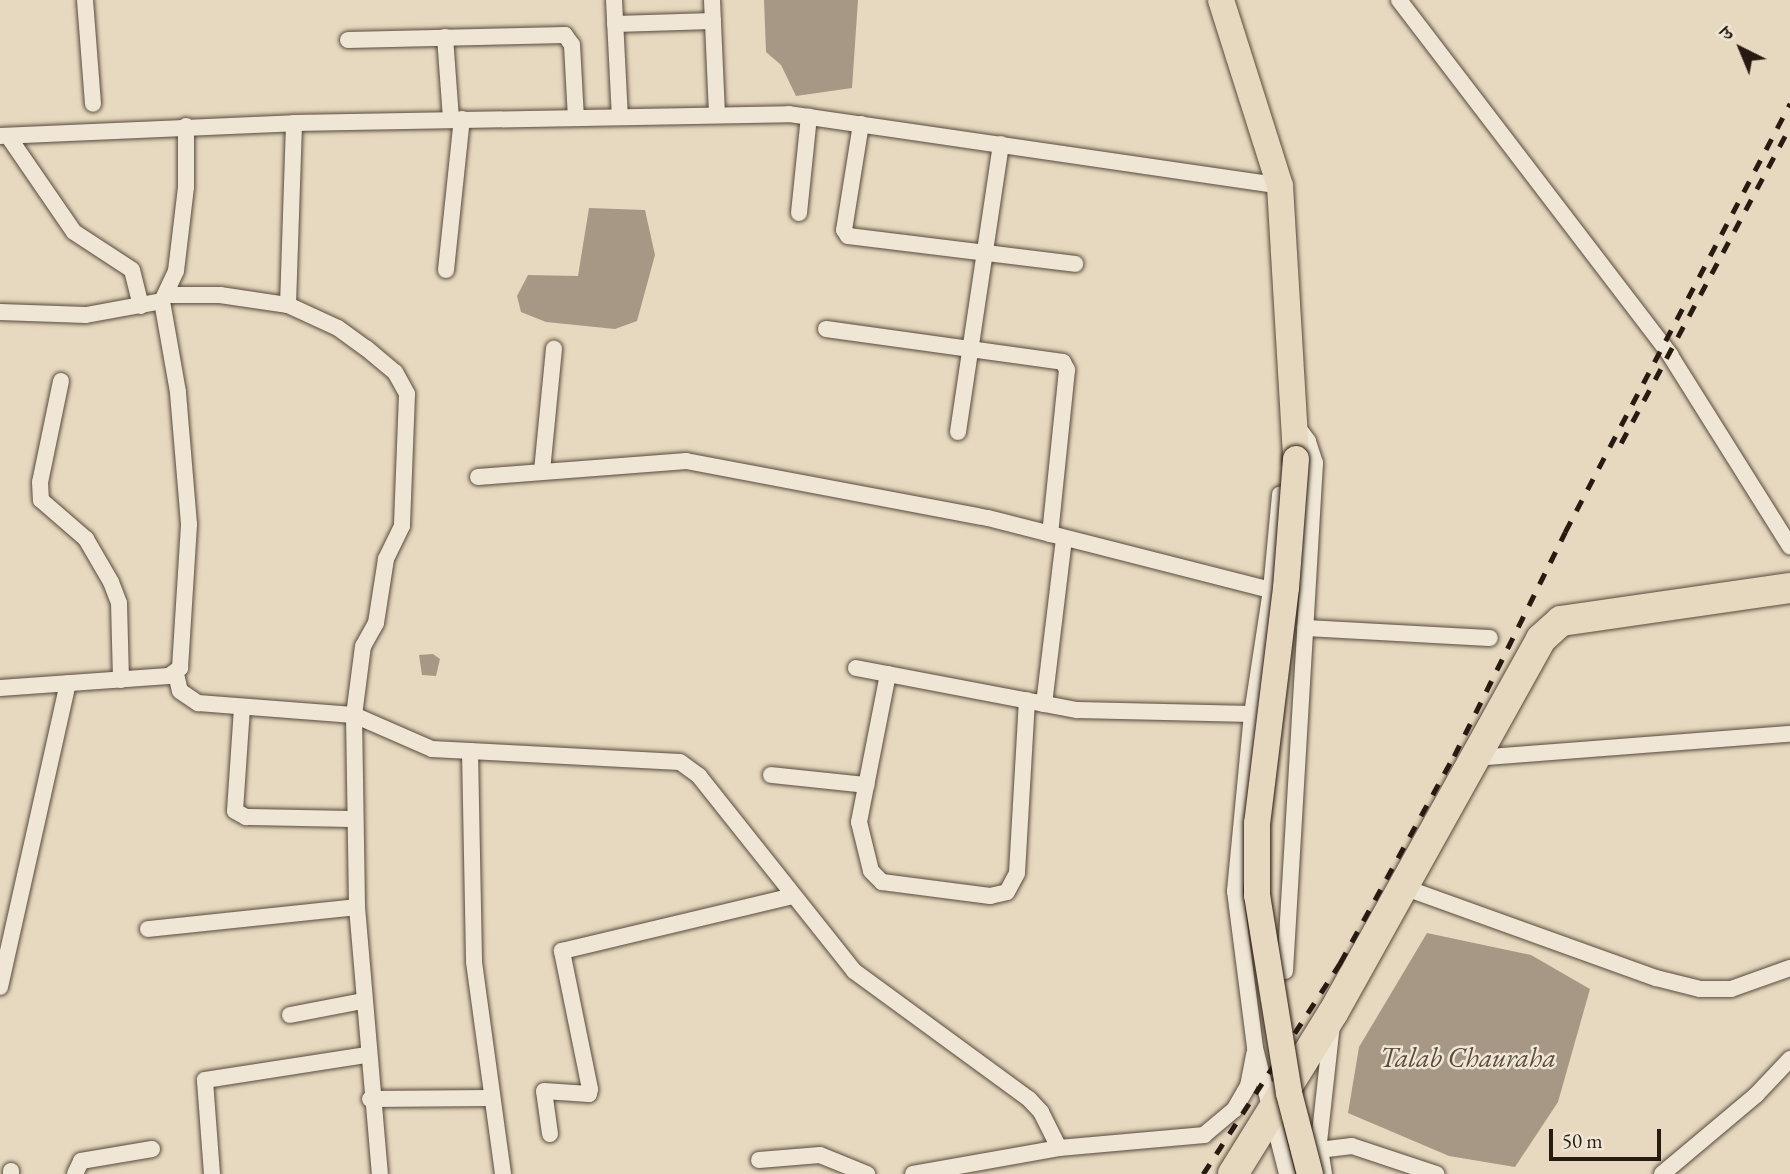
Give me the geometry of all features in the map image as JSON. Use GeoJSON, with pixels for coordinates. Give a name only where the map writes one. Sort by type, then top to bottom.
{"type":"FeatureCollection","features":[{"type":"Feature","properties":{"kind":"highway"},"geometry":{"type":"LineString","coordinates":[[1233,1174],[1272,1117],[1333,1013],[1541,639],[1561,621],[1790,588]]}},
{"type":"Feature","properties":{"kind":"main road"},"geometry":{"type":"LineString","coordinates":[[1222,0],[1280,186],[1296,459],[1285,598],[1257,823],[1257,895],[1289,1093],[1314,1162]]}},
{"type":"Feature","properties":{"kind":"street"},"geometry":{"type":"LineString","coordinates":[[85,0],[93,104]]}},
{"type":"Feature","properties":{"kind":"street"},"geometry":{"type":"LineString","coordinates":[[614,0],[620,117]]}},
{"type":"Feature","properties":{"kind":"street"},"geometry":{"type":"LineString","coordinates":[[712,0],[717,114]]}},
{"type":"Feature","properties":{"kind":"street"},"geometry":{"type":"LineString","coordinates":[[1398,0],[1670,355],[1790,546]]}},
{"type":"Feature","properties":{"kind":"street"},"geometry":{"type":"LineString","coordinates":[[615,24],[713,20]]}},
{"type":"Feature","properties":{"kind":"street"},"geometry":{"type":"LineString","coordinates":[[348,40],[565,35],[572,46],[576,118]]}},
{"type":"Feature","properties":{"kind":"street"},"geometry":{"type":"LineString","coordinates":[[444,37],[456,119],[446,270]]}},
{"type":"Feature","properties":{"kind":"street"},"geometry":{"type":"LineString","coordinates":[[4,136],[294,122],[717,114],[809,117],[1280,186]]}},
{"type":"Feature","properties":{"kind":"street"},"geometry":{"type":"LineString","coordinates":[[799,214],[809,117]]}},
{"type":"Feature","properties":{"kind":"street"},"geometry":{"type":"LineString","coordinates":[[288,305],[294,122]]}},
{"type":"Feature","properties":{"kind":"street"},"geometry":{"type":"LineString","coordinates":[[861,124],[845,233],[1075,264]]}},
{"type":"Feature","properties":{"kind":"street"},"geometry":{"type":"LineString","coordinates":[[186,126],[186,187],[176,271],[165,298],[178,392],[189,524],[182,661],[176,674],[186,698],[242,708],[354,715],[432,748],[680,762],[699,776],[854,971],[1029,1099],[1041,1112],[1059,1148]]}},
{"type":"Feature","properties":{"kind":"street"},"geometry":{"type":"LineString","coordinates":[[4,136],[74,232],[132,270],[141,306]]}},
{"type":"Feature","properties":{"kind":"street"},"geometry":{"type":"LineString","coordinates":[[958,432],[1002,144]]}},
{"type":"Feature","properties":{"kind":"street"},"geometry":{"type":"LineString","coordinates":[[0,312],[52,317],[141,306],[165,298],[220,295],[288,305],[338,328],[366,348],[395,372],[407,394],[402,526],[386,559],[376,623],[363,646],[354,715],[357,907],[370,1099],[380,1174]]}},
{"type":"Feature","properties":{"kind":"street"},"geometry":{"type":"LineString","coordinates":[[826,329],[1066,365],[1044,704]]}},
{"type":"Feature","properties":{"kind":"street"},"geometry":{"type":"LineString","coordinates":[[542,471],[554,349]]}},
{"type":"Feature","properties":{"kind":"street"},"geometry":{"type":"LineString","coordinates":[[61,381],[40,482],[41,500],[86,539],[116,592],[121,680]]}},
{"type":"Feature","properties":{"kind":"street"},"geometry":{"type":"LineString","coordinates":[[1287,1174],[1255,1048],[1235,891],[1252,713],[1270,590],[1285,446],[1296,425]]}},
{"type":"Feature","properties":{"kind":"street"},"geometry":{"type":"LineString","coordinates":[[1285,971],[1315,463],[1296,425]]}},
{"type":"Feature","properties":{"kind":"street"},"geometry":{"type":"LineString","coordinates":[[478,477],[686,461],[1057,536],[1270,590]]}},
{"type":"Feature","properties":{"kind":"street"},"geometry":{"type":"LineString","coordinates":[[1305,628],[1490,638]]}},
{"type":"Feature","properties":{"kind":"street"},"geometry":{"type":"LineString","coordinates":[[856,668],[1077,710],[1252,713]]}},
{"type":"Feature","properties":{"kind":"street"},"geometry":{"type":"LineString","coordinates":[[0,688],[176,674]]}},
{"type":"Feature","properties":{"kind":"street"},"geometry":{"type":"LineString","coordinates":[[888,674],[866,785],[860,831],[877,878],[990,896],[1007,892],[1017,873],[1027,700]]}},
{"type":"Feature","properties":{"kind":"street"},"geometry":{"type":"LineString","coordinates":[[0,987],[68,684]]}},
{"type":"Feature","properties":{"kind":"street"},"geometry":{"type":"LineString","coordinates":[[242,708],[235,811],[246,817],[355,819]]}},
{"type":"Feature","properties":{"kind":"street"},"geometry":{"type":"LineString","coordinates":[[1475,758],[1790,734]]}},
{"type":"Feature","properties":{"kind":"street"},"geometry":{"type":"LineString","coordinates":[[470,751],[474,962],[502,1174]]}},
{"type":"Feature","properties":{"kind":"street"},"geometry":{"type":"LineString","coordinates":[[771,775],[866,785]]}},
{"type":"Feature","properties":{"kind":"street"},"geometry":{"type":"LineString","coordinates":[[1403,887],[1656,978],[1700,989],[1731,989],[1790,968]]}},
{"type":"Feature","properties":{"kind":"street"},"geometry":{"type":"LineString","coordinates":[[550,1134],[544,1090],[589,1094],[590,1089],[561,954],[564,949],[793,896]]}},
{"type":"Feature","properties":{"kind":"street"},"geometry":{"type":"LineString","coordinates":[[148,929],[357,907]]}},
{"type":"Feature","properties":{"kind":"street"},"geometry":{"type":"LineString","coordinates":[[290,1015],[363,1001]]}},
{"type":"Feature","properties":{"kind":"street"},"geometry":{"type":"LineString","coordinates":[[1324,1174],[1314,1162],[1333,1013]]}},
{"type":"Feature","properties":{"kind":"street"},"geometry":{"type":"LineString","coordinates":[[913,1174],[971,1169],[1059,1148],[1211,1133],[1242,1097],[1255,1048]]}},
{"type":"Feature","properties":{"kind":"street"},"geometry":{"type":"LineString","coordinates":[[212,1174],[205,1080],[367,1055]]}},
{"type":"Feature","properties":{"kind":"street"},"geometry":{"type":"LineString","coordinates":[[1662,1174],[1756,1095],[1790,1059]]}},
{"type":"Feature","properties":{"kind":"street"},"geometry":{"type":"LineString","coordinates":[[370,1099],[490,1098]]}},
{"type":"Feature","properties":{"kind":"street"},"geometry":{"type":"LineString","coordinates":[[1314,1162],[1352,1146],[1436,1174]]}},
{"type":"Feature","properties":{"kind":"street"},"geometry":{"type":"LineString","coordinates":[[75,1174],[81,1161],[152,1149]]}},
{"type":"Feature","properties":{"kind":"street"},"geometry":{"type":"LineString","coordinates":[[759,1160],[820,1156],[867,1174]]}},
{"type":"Feature","properties":{"kind":"water"},"geometry":{"type":"Polygon","coordinates":[[[764,0],[858,0],[852,88],[796,96],[781,65],[766,52],[764,0]]]}},
{"type":"Feature","properties":{"kind":"water"},"geometry":{"type":"Polygon","coordinates":[[[589,208],[645,210],[655,255],[637,321],[615,329],[546,322],[521,312],[517,296],[528,275],[578,276],[589,208]]]}},
{"type":"Feature","properties":{"kind":"water"},"geometry":{"type":"Polygon","coordinates":[[[433,654],[440,659],[436,676],[422,675],[419,655],[433,654]]]}},
{"type":"Feature","properties":{"kind":"water","name":"Talab Chauraha"},"geometry":{"type":"Polygon","coordinates":[[[1427,933],[1531,955],[1590,989],[1558,1102],[1515,1167],[1449,1156],[1348,1113],[1359,1047],[1427,933]]]}},
{"type":"Feature","properties":{"kind":"railway"},"geometry":{"type":"LineString","coordinates":[[1203,1174],[1340,963],[1454,756],[1565,532],[1790,103]]}},
{"type":"Feature","properties":{"kind":"railway"},"geometry":{"type":"LineString","coordinates":[[1621,443],[1790,127]]}}]}
